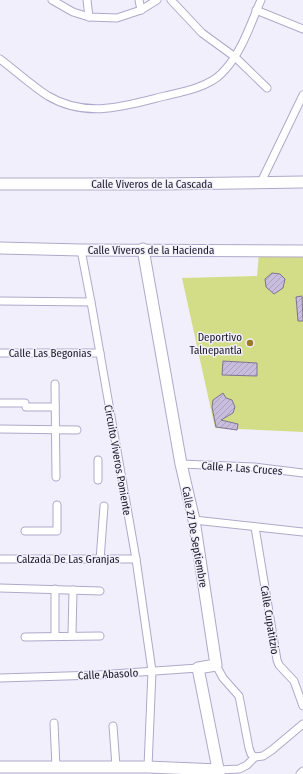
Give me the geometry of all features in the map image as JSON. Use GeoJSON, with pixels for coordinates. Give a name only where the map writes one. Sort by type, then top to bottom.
{"type":"FeatureCollection","features":[{"type":"Feature","properties":{"kind":"street"},"geometry":{"type":"LineString","coordinates":[[52,0],[73,12],[89,17],[116,18],[141,10],[157,0]]}},
{"type":"Feature","properties":{"kind":"street"},"geometry":{"type":"LineString","coordinates":[[87,0],[89,17]]}},
{"type":"Feature","properties":{"kind":"street"},"geometry":{"type":"LineString","coordinates":[[139,0],[141,10]]}},
{"type":"Feature","properties":{"kind":"street"},"geometry":{"type":"LineString","coordinates":[[171,0],[202,33],[235,57],[267,88]]}},
{"type":"Feature","properties":{"kind":"street"},"geometry":{"type":"LineString","coordinates":[[0,59],[48,96],[87,110],[116,108],[200,87],[220,75],[235,57],[261,0]]}},
{"type":"Feature","properties":{"kind":"street"},"geometry":{"type":"LineString","coordinates":[[256,10],[303,29]]}},
{"type":"Feature","properties":{"kind":"street"},"geometry":{"type":"LineString","coordinates":[[261,182],[303,96]]}},
{"type":"Feature","properties":{"kind":"street","name":"Calle Viveros de la Cascada"},"geometry":{"type":"LineString","coordinates":[[0,184],[303,182]]}},
{"type":"Feature","properties":{"kind":"street","name":"Calle Viveros de la Hacienda"},"geometry":{"type":"LineString","coordinates":[[0,248],[81,250],[303,250]]}},
{"type":"Feature","properties":{"kind":"street","name":"Calle 27 De Septiembre"},"geometry":{"type":"LineString","coordinates":[[143,249],[181,464],[194,520],[216,665],[223,678],[239,696],[249,748],[251,754],[256,758]]}},
{"type":"Feature","properties":{"kind":"street","name":"Circuito Viveros Poniente"},"geometry":{"type":"LineString","coordinates":[[81,250],[136,559],[152,671],[148,766]]}},
{"type":"Feature","properties":{"kind":"street"},"geometry":{"type":"LineString","coordinates":[[0,302],[91,302]]}},
{"type":"Feature","properties":{"kind":"street","name":"Calle Las Begonias"},"geometry":{"type":"LineString","coordinates":[[0,353],[100,353]]}},
{"type":"Feature","properties":{"kind":"street"},"geometry":{"type":"LineString","coordinates":[[55,384],[56,477]]}},
{"type":"Feature","properties":{"kind":"street"},"geometry":{"type":"LineString","coordinates":[[0,403],[55,407]]}},
{"type":"Feature","properties":{"kind":"street"},"geometry":{"type":"LineString","coordinates":[[0,429],[77,430]]}},
{"type":"Feature","properties":{"kind":"street"},"geometry":{"type":"LineString","coordinates":[[98,460],[98,480]]}},
{"type":"Feature","properties":{"kind":"street","name":"Calle P. Las Cruces"},"geometry":{"type":"LineString","coordinates":[[181,464],[254,467],[303,473]]}},
{"type":"Feature","properties":{"kind":"street"},"geometry":{"type":"LineString","coordinates":[[25,531],[58,531],[57,505]]}},
{"type":"Feature","properties":{"kind":"street"},"geometry":{"type":"LineString","coordinates":[[100,560],[104,506]]}},
{"type":"Feature","properties":{"kind":"street"},"geometry":{"type":"LineString","coordinates":[[194,520],[303,532]]}},
{"type":"Feature","properties":{"kind":"street","name":"Calle Cupatitzio"},"geometry":{"type":"LineString","coordinates":[[255,527],[277,660],[279,665],[294,681],[303,706]]}},
{"type":"Feature","properties":{"kind":"street","name":"Calzada De Las Granjas"},"geometry":{"type":"LineString","coordinates":[[0,559],[136,559]]}},
{"type":"Feature","properties":{"kind":"street"},"geometry":{"type":"LineString","coordinates":[[0,588],[100,591]]}},
{"type":"Feature","properties":{"kind":"street"},"geometry":{"type":"LineString","coordinates":[[55,590],[55,636]]}},
{"type":"Feature","properties":{"kind":"street"},"geometry":{"type":"LineString","coordinates":[[72,635],[73,590]]}},
{"type":"Feature","properties":{"kind":"street"},"geometry":{"type":"LineString","coordinates":[[26,637],[72,635],[100,636]]}},
{"type":"Feature","properties":{"kind":"street","name":"Calle Abasolo"},"geometry":{"type":"LineString","coordinates":[[0,678],[152,671],[198,668],[216,665]]}},
{"type":"Feature","properties":{"kind":"street"},"geometry":{"type":"LineString","coordinates":[[198,668],[219,772]]}},
{"type":"Feature","properties":{"kind":"street"},"geometry":{"type":"LineString","coordinates":[[54,723],[56,767]]}},
{"type":"Feature","properties":{"kind":"street"},"geometry":{"type":"LineString","coordinates":[[0,767],[148,766],[219,772],[239,769],[256,758],[263,756],[303,724]]}},
{"type":"Feature","properties":{"kind":"street"},"geometry":{"type":"LineString","coordinates":[[113,726],[116,766]]}},
{"type":"Feature","properties":{"kind":"street"},"geometry":{"type":"LineString","coordinates":[[300,774],[303,771]]}},
{"type":"Feature","properties":{"kind":"green space","name":"Deportivo Talnepantla"},"geometry":{"type":"Polygon","coordinates":[[[259,253],[303,254],[303,432],[215,428],[182,278],[257,276],[259,253]]]}},
{"type":"Feature","properties":{"kind":"building"},"geometry":{"type":"Polygon","coordinates":[[[272,273],[280,274],[285,279],[283,288],[274,294],[266,287],[265,279],[272,273]]]}},
{"type":"Feature","properties":{"kind":"building"},"geometry":{"type":"Polygon","coordinates":[[[302,296],[303,321],[298,321],[296,297],[302,296]]]}},
{"type":"Feature","properties":{"kind":"building"},"geometry":{"type":"Polygon","coordinates":[[[223,361],[257,363],[257,376],[222,375],[223,361]]]}},
{"type":"Feature","properties":{"kind":"building"},"geometry":{"type":"Polygon","coordinates":[[[223,393],[226,398],[232,400],[235,407],[233,413],[221,420],[238,424],[237,430],[216,427],[212,407],[213,400],[223,393]]]}},
{"type":"Feature","properties":{"kind":"place","name":"Deportivo Talnepantla"},"geometry":{"type":"Point","coordinates":[250,343]}}]}
